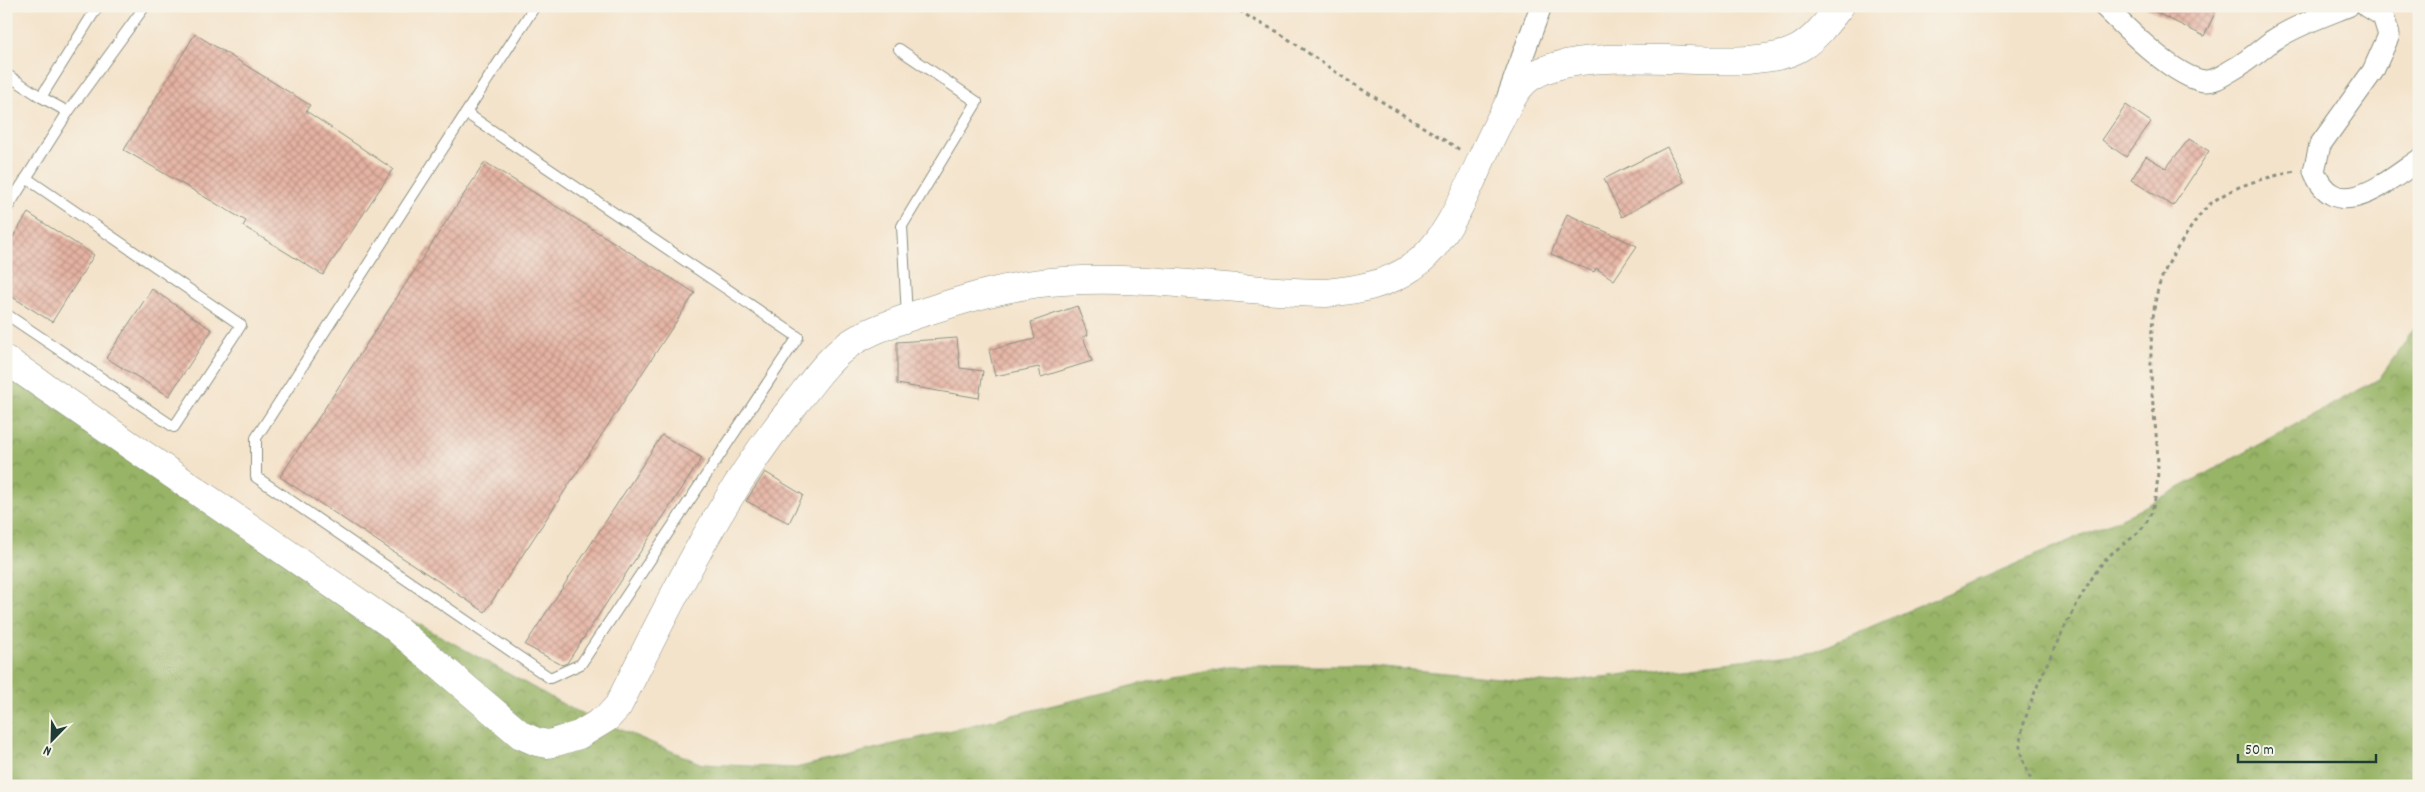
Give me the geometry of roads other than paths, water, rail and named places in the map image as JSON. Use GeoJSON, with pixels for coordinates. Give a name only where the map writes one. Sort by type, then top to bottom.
{"type":"FeatureCollection","features":[{"type":"Feature","properties":{"kind":"street"},"geometry":{"type":"LineString","coordinates":[[1496,127],[1541,6]]}},
{"type":"Feature","properties":{"kind":"street"},"geometry":{"type":"LineString","coordinates":[[6,360],[393,626],[522,735],[548,744],[579,735],[607,718],[618,706],[696,552],[736,486],[778,424],[814,380],[843,349],[860,337],[907,318],[994,290],[1064,281],[1119,280],[1300,293],[1352,290],[1384,282],[1412,268],[1431,251],[1449,225],[1514,94],[1534,75],[1579,62],[1607,60],[1735,60],[1776,56],[1802,46],[1824,26],[1840,6]]}},
{"type":"Feature","properties":{"kind":"street"},"geometry":{"type":"LineString","coordinates":[[2104,6],[2171,65],[2206,81],[2215,80],[2240,66],[2274,40],[2298,27],[2348,6]]}},
{"type":"Feature","properties":{"kind":"street"},"geometry":{"type":"LineString","coordinates":[[2367,6],[2383,16],[2389,35],[2373,72],[2349,108],[2326,136],[2314,166],[2314,172],[2323,189],[2345,199],[2354,198],[2365,194],[2419,160]]}},
{"type":"Feature","properties":{"kind":"lane"},"geometry":{"type":"LineString","coordinates":[[41,96],[98,6]]}},
{"type":"Feature","properties":{"kind":"lane"},"geometry":{"type":"LineString","coordinates":[[6,210],[68,112],[145,6]]}},
{"type":"Feature","properties":{"kind":"lane"},"geometry":{"type":"LineString","coordinates":[[466,113],[798,337],[581,664],[550,678],[256,477],[256,438],[535,6]]}},
{"type":"Feature","properties":{"kind":"lane"},"geometry":{"type":"LineString","coordinates":[[899,49],[977,102],[902,226],[907,318]]}},
{"type":"Feature","properties":{"kind":"lane"},"geometry":{"type":"LineString","coordinates":[[6,74],[68,112]]}},
{"type":"Feature","properties":{"kind":"lane"},"geometry":{"type":"LineString","coordinates":[[6,314],[174,427],[241,325],[26,178]]}}]}
